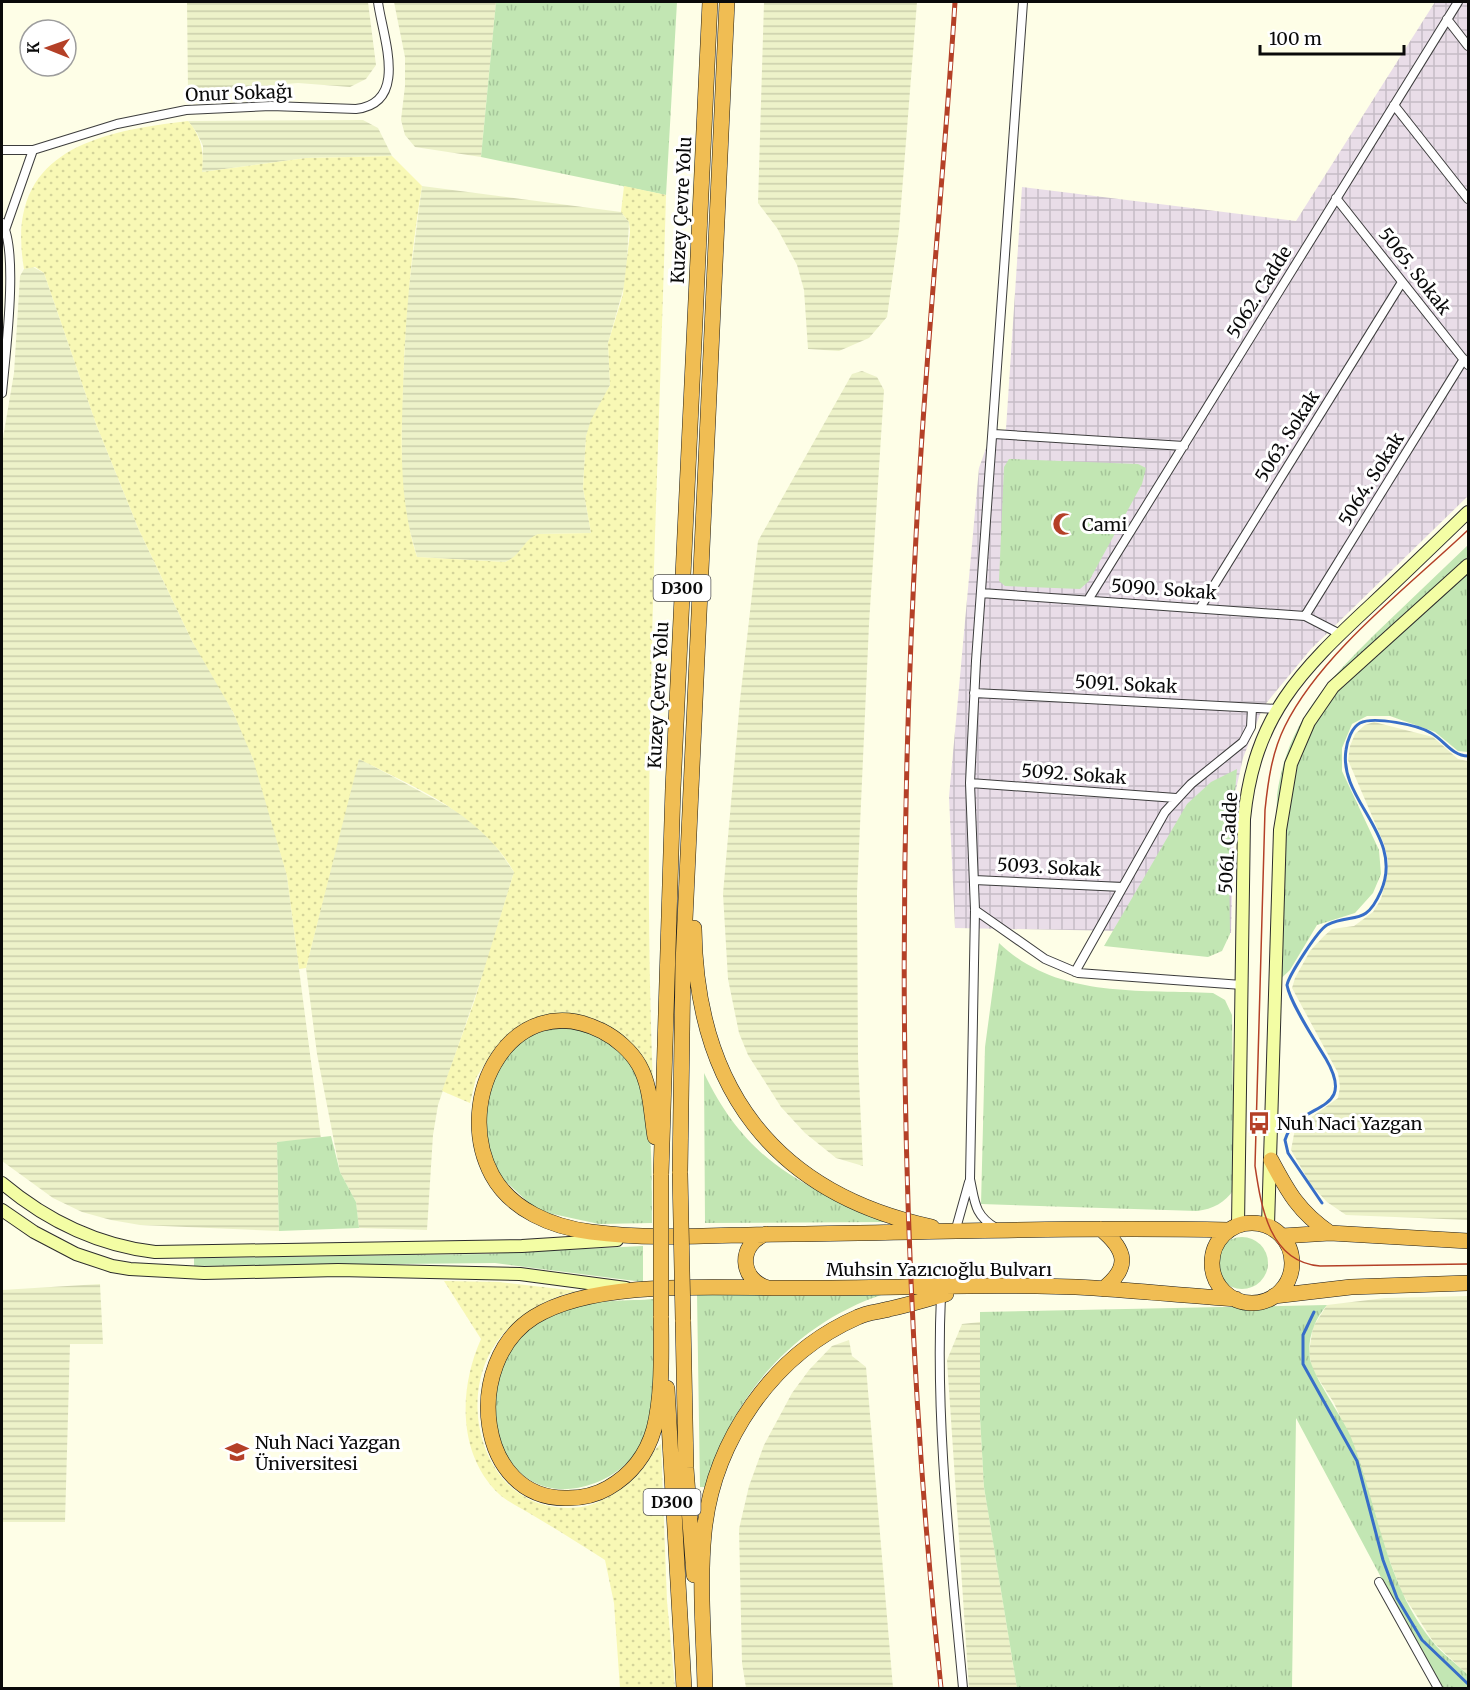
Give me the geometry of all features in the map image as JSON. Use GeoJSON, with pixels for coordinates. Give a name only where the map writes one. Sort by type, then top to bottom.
{"type":"FeatureCollection","features":[{"type":"Feature","properties":{"kind":"highway","name":"Kuzey Çevre Yolu"},"geometry":{"type":"LineString","coordinates":[[661,1175],[673,788],[710,2]]}},
{"type":"Feature","properties":{"kind":"highway","name":"Kuzey Çevre Yolu"},"geometry":{"type":"LineString","coordinates":[[704,1689],[686,1468],[680,1173],[683,964],[727,2]]}},
{"type":"Feature","properties":{"kind":"highway"},"geometry":{"type":"LineString","coordinates":[[692,788],[694,954],[697,985],[710,1046],[731,1091],[775,1149],[813,1180],[836,1193],[891,1216],[955,1232]]}},
{"type":"Feature","properties":{"kind":"highway","name":"Muhsin Yazıcıoğlu Bulvarı"},"geometry":{"type":"LineString","coordinates":[[661,1175],[647,1084],[639,1064],[625,1047],[609,1034],[590,1025],[552,1022],[517,1036],[494,1064],[479,1099],[477,1119],[483,1158],[497,1184],[518,1205],[548,1222],[585,1232],[636,1238],[1234,1227]]}},
{"type":"Feature","properties":{"kind":"highway"},"geometry":{"type":"LineString","coordinates":[[1271,1160],[1297,1205],[1309,1219],[1330,1233]]}},
{"type":"Feature","properties":{"kind":"highway","name":"D300"},"geometry":{"type":"LineString","coordinates":[[661,1175],[661,1316],[684,1689]]}},
{"type":"Feature","properties":{"kind":"highway"},"geometry":{"type":"LineString","coordinates":[[1274,1296],[1285,1286],[1291,1272],[1291,1251],[1282,1236],[1268,1225],[1248,1222],[1234,1227],[1219,1241],[1212,1263],[1219,1284],[1236,1299],[1259,1302],[1274,1296],[1363,1286],[1468,1283]]}},
{"type":"Feature","properties":{"kind":"highway"},"geometry":{"type":"LineString","coordinates":[[1101,1229],[1118,1245],[1122,1260],[1119,1274],[1103,1289]]}},
{"type":"Feature","properties":{"kind":"highway"},"geometry":{"type":"LineString","coordinates":[[1282,1236],[1330,1233],[1468,1241]]}},
{"type":"Feature","properties":{"kind":"highway"},"geometry":{"type":"LineString","coordinates":[[766,1234],[751,1243],[745,1260],[747,1271],[753,1281],[769,1288]]}},
{"type":"Feature","properties":{"kind":"highway","name":"Muhsin Yazıcıoğlu Bulvarı"},"geometry":{"type":"LineString","coordinates":[[661,1316],[659,1400],[654,1430],[642,1458],[625,1478],[605,1490],[583,1498],[561,1499],[539,1495],[520,1484],[504,1466],[495,1446],[489,1423],[488,1399],[491,1376],[498,1354],[512,1335],[551,1306],[576,1299],[642,1290],[968,1287],[1103,1289],[1236,1299]]}},
{"type":"Feature","properties":{"kind":"highway"},"geometry":{"type":"LineString","coordinates":[[704,1689],[702,1578],[704,1534],[710,1496],[721,1463],[749,1410],[782,1369],[825,1334],[861,1315],[968,1287]]}},
{"type":"Feature","properties":{"kind":"street","name":"Onur Sokağı"},"geometry":{"type":"LineString","coordinates":[[2,150],[33,150],[117,124],[186,110],[271,106],[356,109],[368,107],[382,96],[389,79],[378,2]]}},
{"type":"Feature","properties":{"kind":"street"},"geometry":{"type":"LineString","coordinates":[[1000,1231],[983,1221],[976,1209],[970,1179],[975,910],[970,783],[974,693],[1023,2]]}},
{"type":"Feature","properties":{"kind":"street","name":"5062. Cadde"},"geometry":{"type":"LineString","coordinates":[[1088,600],[1458,2]]}},
{"type":"Feature","properties":{"kind":"street"},"geometry":{"type":"LineString","coordinates":[[1447,19],[1468,46]]}},
{"type":"Feature","properties":{"kind":"street"},"geometry":{"type":"LineString","coordinates":[[1394,105],[1468,199]]}},
{"type":"Feature","properties":{"kind":"street"},"geometry":{"type":"LineString","coordinates":[[2,393],[9,284],[3,226],[33,150]]}},
{"type":"Feature","properties":{"kind":"street","name":"5065. Sokak"},"geometry":{"type":"LineString","coordinates":[[1336,198],[1466,362]]}},
{"type":"Feature","properties":{"kind":"street","name":"5063. Sokak"},"geometry":{"type":"LineString","coordinates":[[1200,608],[1402,282]]}},
{"type":"Feature","properties":{"kind":"street","name":"5064. Sokak"},"geometry":{"type":"LineString","coordinates":[[1305,615],[1466,362]]}},
{"type":"Feature","properties":{"kind":"street"},"geometry":{"type":"LineString","coordinates":[[994,434],[1184,446]]}},
{"type":"Feature","properties":{"kind":"street","name":"5061. Cadde"},"geometry":{"type":"LineString","coordinates":[[1234,1227],[1245,803],[1256,755],[1277,709],[1307,666],[1468,512]]}},
{"type":"Feature","properties":{"kind":"street"},"geometry":{"type":"LineString","coordinates":[[1268,1225],[1280,831],[1291,764],[1309,722],[1333,687],[1468,565]]}},
{"type":"Feature","properties":{"kind":"street","name":"5090. Sokak"},"geometry":{"type":"LineString","coordinates":[[981,593],[1305,615],[1340,634]]}},
{"type":"Feature","properties":{"kind":"street","name":"5091. Sokak"},"geometry":{"type":"LineString","coordinates":[[974,693],[1277,709]]}},
{"type":"Feature","properties":{"kind":"street"},"geometry":{"type":"LineString","coordinates":[[1075,972],[1159,822],[1176,798],[1243,742],[1251,727],[1252,708]]}},
{"type":"Feature","properties":{"kind":"street","name":"5092. Sokak"},"geometry":{"type":"LineString","coordinates":[[970,783],[1176,798]]}},
{"type":"Feature","properties":{"kind":"street","name":"5093. Sokak"},"geometry":{"type":"LineString","coordinates":[[974,880],[1122,887]]}},
{"type":"Feature","properties":{"kind":"street"},"geometry":{"type":"LineString","coordinates":[[975,910],[1045,959],[1075,972],[1242,985]]}},
{"type":"Feature","properties":{"kind":"street"},"geometry":{"type":"LineString","coordinates":[[955,1232],[970,1179]]}},
{"type":"Feature","properties":{"kind":"street"},"geometry":{"type":"LineString","coordinates":[[2,1183],[33,1207],[84,1234],[117,1245],[155,1252],[522,1246],[636,1238]]}},
{"type":"Feature","properties":{"kind":"street"},"geometry":{"type":"LineString","coordinates":[[2,1210],[34,1232],[76,1254],[112,1266],[130,1269],[204,1273],[338,1270],[519,1274],[642,1290]]}},
{"type":"Feature","properties":{"kind":"street"},"geometry":{"type":"LineString","coordinates":[[941,1295],[940,1384],[951,1563],[963,1689]]}},
{"type":"Feature","properties":{"kind":"street"},"geometry":{"type":"LineString","coordinates":[[1379,1582],[1438,1689]]}},
{"type":"Feature","properties":{"kind":"shaded area"},"geometry":{"type":"Polygon","coordinates":[[[187,2],[368,2],[376,65],[366,79],[350,87],[298,83],[188,92],[187,2]]]}},
{"type":"Feature","properties":{"kind":"shaded area"},"geometry":{"type":"Polygon","coordinates":[[[394,2],[496,2],[481,157],[415,147],[405,135],[401,120],[405,86],[405,57],[394,2]]]}},
{"type":"Feature","properties":{"kind":"shaded area"},"geometry":{"type":"Polygon","coordinates":[[[764,2],[917,2],[899,230],[887,317],[869,338],[839,351],[808,349],[804,290],[797,265],[777,228],[758,203],[764,2]]]}},
{"type":"Feature","properties":{"kind":"shaded area"},"geometry":{"type":"Polygon","coordinates":[[[1435,2],[1468,2],[1468,496],[1311,649],[1263,707],[1243,758],[1235,794],[1231,933],[955,928],[949,797],[979,468],[986,448],[1006,429],[1022,187],[1296,221],[1435,2]]]}},
{"type":"Feature","properties":{"kind":"shaded area"},"geometry":{"type":"Polygon","coordinates":[[[363,120],[378,128],[392,156],[306,158],[202,172],[203,146],[188,121],[363,120]]]}},
{"type":"Feature","properties":{"kind":"shaded area"},"geometry":{"type":"Polygon","coordinates":[[[422,186],[621,212],[629,222],[626,280],[608,343],[610,385],[586,436],[583,488],[591,533],[538,534],[528,541],[516,557],[505,562],[417,557],[407,520],[402,485],[402,405],[407,301],[422,186]]]}},
{"type":"Feature","properties":{"kind":"shaded area"},"geometry":{"type":"Polygon","coordinates":[[[31,266],[44,273],[96,424],[139,530],[192,641],[221,688],[244,735],[262,783],[287,876],[321,1139],[277,1142],[279,1231],[140,1225],[111,1220],[82,1212],[53,1198],[2,1161],[2,444],[14,373],[20,276],[24,269],[31,266]]]}},
{"type":"Feature","properties":{"kind":"shaded area"},"geometry":{"type":"Polygon","coordinates":[[[862,371],[877,377],[884,390],[869,624],[857,893],[858,1058],[863,1166],[836,1158],[805,1133],[781,1107],[748,1055],[739,1033],[728,979],[723,894],[740,700],[758,541],[852,374],[862,371]]]}},
{"type":"Feature","properties":{"kind":"shaded area"},"geometry":{"type":"Polygon","coordinates":[[[1374,722],[1433,737],[1458,759],[1468,761],[1468,1220],[1346,1215],[1327,1202],[1311,1185],[1291,1150],[1295,1129],[1338,1098],[1340,1087],[1338,1073],[1292,988],[1295,978],[1310,951],[1332,929],[1354,926],[1373,912],[1381,899],[1387,875],[1388,861],[1384,844],[1348,760],[1355,734],[1365,725],[1374,722]]]}},
{"type":"Feature","properties":{"kind":"shaded area"},"geometry":{"type":"Polygon","coordinates":[[[358,758],[464,815],[493,842],[514,872],[488,959],[438,1105],[433,1135],[427,1230],[359,1228],[356,1202],[340,1172],[317,1054],[306,968],[358,758]]]}},
{"type":"Feature","properties":{"kind":"shaded area"},"geometry":{"type":"Polygon","coordinates":[[[100,1284],[103,1344],[70,1344],[65,1522],[2,1522],[2,1290],[100,1284]]]}},
{"type":"Feature","properties":{"kind":"shaded area"},"geometry":{"type":"Polygon","coordinates":[[[1468,1296],[1468,1675],[1434,1643],[1402,1593],[1383,1543],[1355,1449],[1334,1403],[1312,1369],[1309,1352],[1313,1327],[1327,1305],[1385,1298],[1468,1296]]]}},
{"type":"Feature","properties":{"kind":"shaded area"},"geometry":{"type":"Polygon","coordinates":[[[980,1322],[980,1417],[984,1487],[1017,1688],[969,1688],[947,1360],[962,1324],[980,1322]]]}},
{"type":"Feature","properties":{"kind":"shaded area"},"geometry":{"type":"Polygon","coordinates":[[[849,1340],[852,1356],[866,1367],[893,1688],[746,1688],[742,1663],[739,1529],[749,1486],[764,1445],[792,1393],[809,1370],[832,1346],[849,1340]]]}},
{"type":"Feature","properties":{"kind":"green space"},"geometry":{"type":"Polygon","coordinates":[[[496,2],[677,2],[666,195],[481,157],[496,2]]]}},
{"type":"Feature","properties":{"kind":"green space"},"geometry":{"type":"Polygon","coordinates":[[[1009,459],[1138,464],[1146,468],[1142,484],[1089,581],[1080,589],[1005,586],[999,581],[1004,467],[1009,459]]]}},
{"type":"Feature","properties":{"kind":"green space"},"geometry":{"type":"Polygon","coordinates":[[[1468,545],[1468,752],[1458,751],[1435,732],[1390,716],[1367,716],[1352,724],[1342,748],[1342,771],[1379,850],[1381,874],[1373,893],[1355,913],[1317,925],[1290,970],[1272,987],[1277,795],[1282,769],[1299,725],[1325,687],[1340,670],[1468,545]]]}},
{"type":"Feature","properties":{"kind":"green space"},"geometry":{"type":"Polygon","coordinates":[[[1237,769],[1229,862],[1230,934],[1222,951],[1208,957],[1104,946],[1187,804],[1211,782],[1237,769]]]}},
{"type":"Feature","properties":{"kind":"green space"},"geometry":{"type":"Polygon","coordinates":[[[999,943],[1022,961],[1047,974],[1073,982],[1127,990],[1213,993],[1225,1000],[1232,1015],[1234,1189],[1223,1202],[1197,1211],[981,1204],[985,1047],[999,943]]]}},
{"type":"Feature","properties":{"kind":"green space"},"geometry":{"type":"Polygon","coordinates":[[[563,1025],[615,1044],[629,1059],[639,1079],[649,1128],[652,1223],[599,1224],[548,1213],[531,1205],[501,1177],[482,1135],[494,1072],[523,1037],[563,1025]]]}},
{"type":"Feature","properties":{"kind":"green space"},"geometry":{"type":"Polygon","coordinates":[[[704,1073],[721,1104],[739,1129],[780,1168],[830,1197],[890,1222],[705,1223],[704,1073]]]}},
{"type":"Feature","properties":{"kind":"green space"},"geometry":{"type":"Polygon","coordinates":[[[331,1136],[340,1172],[356,1202],[359,1228],[279,1231],[277,1142],[331,1136]]]}},
{"type":"Feature","properties":{"kind":"green space"},"geometry":{"type":"Polygon","coordinates":[[[1237,1237],[1247,1237],[1261,1244],[1268,1263],[1261,1282],[1247,1289],[1237,1289],[1227,1285],[1220,1278],[1216,1268],[1216,1258],[1220,1248],[1227,1241],[1237,1237]]]}},
{"type":"Feature","properties":{"kind":"green space"},"geometry":{"type":"Polygon","coordinates":[[[643,1246],[643,1282],[495,1263],[194,1266],[194,1258],[485,1254],[643,1246]]]}},
{"type":"Feature","properties":{"kind":"green space"},"geometry":{"type":"Polygon","coordinates":[[[697,1294],[884,1294],[852,1307],[822,1324],[795,1344],[771,1368],[749,1394],[731,1423],[706,1487],[700,1487],[697,1294]]]}},
{"type":"Feature","properties":{"kind":"green space"},"geometry":{"type":"Polygon","coordinates":[[[654,1299],[655,1387],[649,1422],[636,1453],[617,1471],[595,1483],[560,1489],[531,1481],[511,1462],[499,1436],[494,1405],[499,1374],[512,1346],[539,1320],[568,1307],[598,1302],[654,1299]]]}},
{"type":"Feature","properties":{"kind":"green space"},"geometry":{"type":"Polygon","coordinates":[[[1327,1305],[1315,1323],[1311,1337],[1309,1352],[1312,1366],[1350,1435],[1392,1568],[1403,1594],[1432,1641],[1468,1675],[1468,1688],[1440,1688],[1296,1418],[1292,1688],[1017,1688],[984,1487],[980,1417],[980,1312],[1327,1305]]]}},
{"type":"Feature","properties":{"kind":"sand"},"geometry":{"type":"Polygon","coordinates":[[[188,121],[201,145],[202,172],[306,158],[392,156],[422,186],[407,312],[402,431],[404,494],[417,557],[505,562],[515,556],[529,540],[538,534],[591,533],[583,488],[586,436],[591,420],[610,385],[608,343],[623,294],[630,232],[629,222],[621,212],[624,186],[666,195],[650,751],[649,863],[653,1085],[627,1040],[536,1019],[513,1030],[493,1051],[476,1078],[470,1103],[442,1091],[474,1002],[514,872],[500,851],[465,818],[424,792],[359,759],[306,968],[299,969],[287,876],[253,759],[233,712],[192,641],[139,530],[96,424],[44,273],[35,267],[24,269],[21,230],[28,198],[42,174],[63,155],[90,142],[120,132],[188,121]]]}},
{"type":"Feature","properties":{"kind":"sand"},"geometry":{"type":"Polygon","coordinates":[[[444,1281],[499,1282],[577,1291],[537,1306],[514,1323],[495,1344],[481,1378],[478,1401],[479,1424],[485,1447],[495,1467],[509,1485],[527,1498],[555,1507],[586,1506],[611,1495],[635,1477],[661,1444],[667,1601],[675,1688],[620,1688],[614,1603],[605,1560],[507,1500],[485,1478],[475,1460],[466,1420],[469,1378],[481,1339],[444,1281]]]}},
{"type":"Feature","properties":{"kind":"waterway"},"geometry":{"type":"LineString","coordinates":[[1322,1203],[1288,1153],[1285,1140],[1292,1127],[1301,1118],[1331,1099],[1335,1090],[1334,1077],[1298,1012],[1287,985],[1304,953],[1317,935],[1327,925],[1336,921],[1364,915],[1375,903],[1381,891],[1386,871],[1385,853],[1351,785],[1346,768],[1346,750],[1349,739],[1360,723],[1375,720],[1396,722],[1425,730],[1457,753],[1468,756]]}},
{"type":"Feature","properties":{"kind":"waterway"},"geometry":{"type":"LineString","coordinates":[[1314,1312],[1303,1335],[1303,1364],[1357,1461],[1383,1560],[1397,1598],[1422,1640],[1468,1684]]}},
{"type":"Feature","properties":{"kind":"tram line"},"geometry":{"type":"LineString","coordinates":[[1468,530],[1394,597],[1320,672],[1285,726],[1277,746],[1269,778],[1265,810],[1255,1166],[1261,1198],[1271,1230],[1289,1254],[1303,1262],[1320,1266],[1468,1264]]}},
{"type":"Feature","properties":{"kind":"railway"},"geometry":{"type":"LineString","coordinates":[[941,1688],[927,1542],[917,1396],[905,1104],[904,958],[910,665],[917,518],[955,2]]}},
{"type":"Feature","properties":{"kind":"place","name":"Cami"},"geometry":{"type":"Point","coordinates":[1064,524]}},
{"type":"Feature","properties":{"kind":"place","name":"Nuh Naci Yazgan"},"geometry":{"type":"Point","coordinates":[1259,1123]}},
{"type":"Feature","properties":{"kind":"place","name":"Nuh Naci Yazgan Üniversitesi"},"geometry":{"type":"Point","coordinates":[237,1452]}}]}
